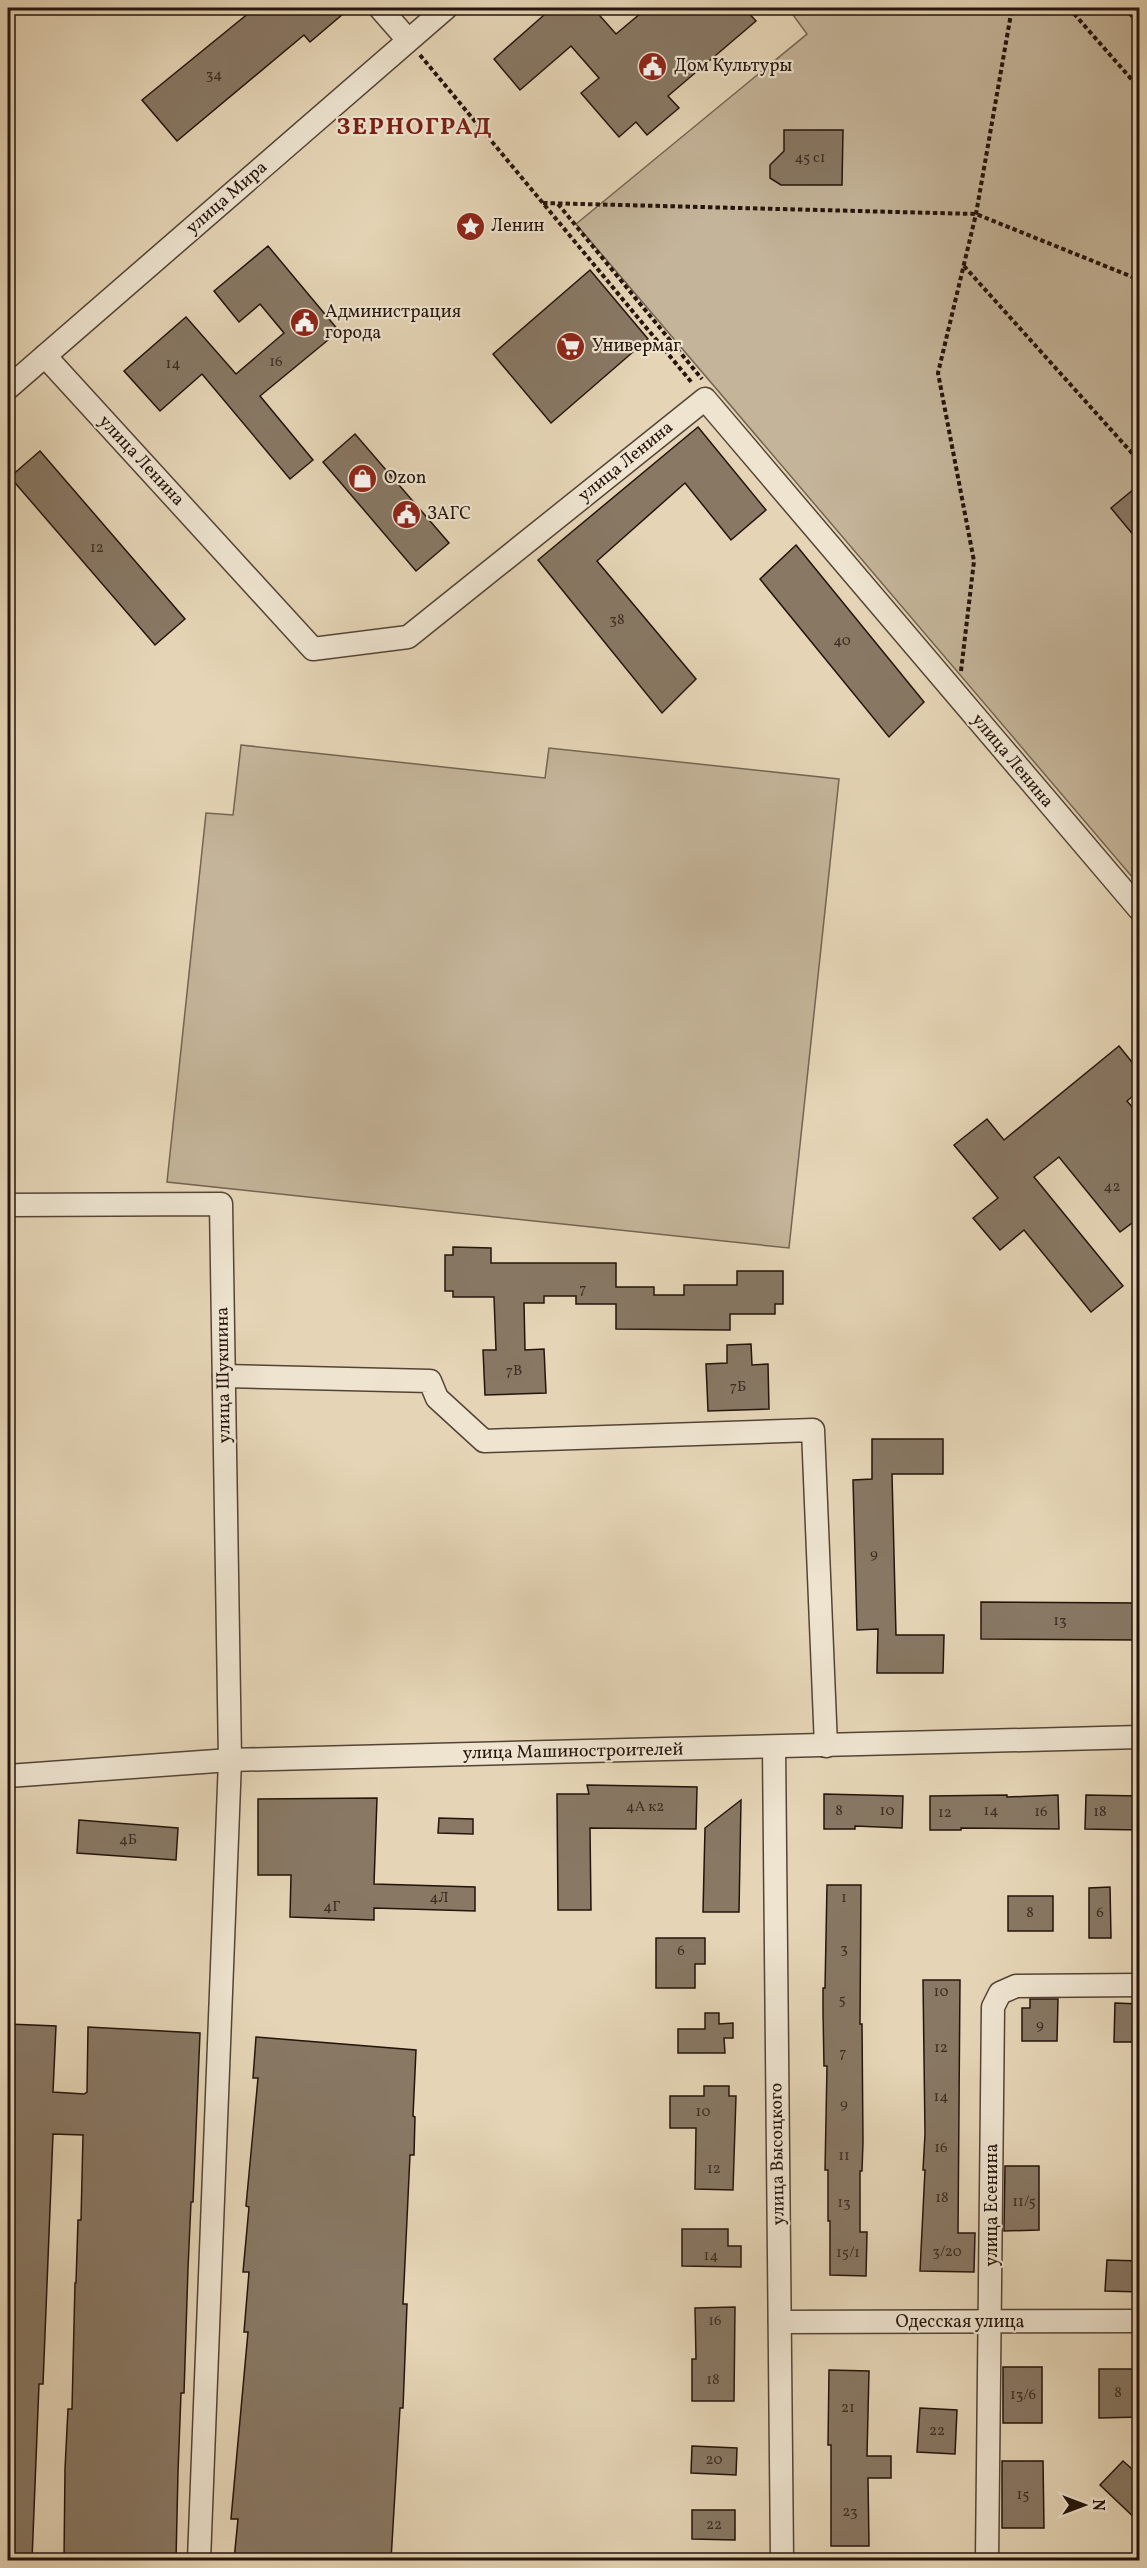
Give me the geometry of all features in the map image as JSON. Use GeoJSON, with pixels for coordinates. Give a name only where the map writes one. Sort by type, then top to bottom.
{"type":"FeatureCollection","features":[{"type":"Feature","properties":{"kind":"street"},"geometry":{"type":"LineString","coordinates":[[380,8],[408,40]]}},
{"type":"Feature","properties":{"kind":"street","name":"улица Мира"},"geometry":{"type":"LineString","coordinates":[[8,388],[446,8]]}},
{"type":"Feature","properties":{"kind":"street","name":"улица Ленина"},"geometry":{"type":"LineString","coordinates":[[45,356],[313,649],[408,638],[705,399],[1140,910]]}},
{"type":"Feature","properties":{"kind":"street","name":"улица Шукшина"},"geometry":{"type":"LineString","coordinates":[[8,1205],[221,1204],[230,1760],[200,2560]]}},
{"type":"Feature","properties":{"kind":"street"},"geometry":{"type":"LineString","coordinates":[[224,1376],[430,1381],[438,1398],[484,1441],[813,1430],[826,1746]]}},
{"type":"Feature","properties":{"kind":"street","name":"улица Машиностроителей"},"geometry":{"type":"LineString","coordinates":[[8,1776],[230,1760],[1140,1737]]}},
{"type":"Feature","properties":{"kind":"street","name":"улица Высоцкого"},"geometry":{"type":"LineString","coordinates":[[774,1747],[782,2560]]}},
{"type":"Feature","properties":{"kind":"street","name":"улица Есенина"},"geometry":{"type":"LineString","coordinates":[[987,2560],[993,2007],[1000,1993],[1016,1986],[1140,1986]]}},
{"type":"Feature","properties":{"kind":"street","name":"Одесская улица"},"geometry":{"type":"LineString","coordinates":[[780,2322],[1140,2321]]}},
{"type":"Feature","properties":{"kind":"path"},"geometry":{"type":"LineString","coordinates":[[961,672],[974,561],[938,374],[976,214],[1012,8]]}},
{"type":"Feature","properties":{"kind":"path"},"geometry":{"type":"LineString","coordinates":[[1070,8],[1140,89]]}},
{"type":"Feature","properties":{"kind":"path"},"geometry":{"type":"LineString","coordinates":[[1125,8],[1140,25]]}},
{"type":"Feature","properties":{"kind":"path"},"geometry":{"type":"LineString","coordinates":[[408,40],[705,399]]}},
{"type":"Feature","properties":{"kind":"path"},"geometry":{"type":"LineString","coordinates":[[543,203],[976,214],[1140,280]]}},
{"type":"Feature","properties":{"kind":"path"},"geometry":{"type":"LineString","coordinates":[[964,265],[1140,462]]}},
{"type":"Feature","properties":{"kind":"shaded area"},"geometry":{"type":"Polygon","coordinates":[[[788,8],[1139,8],[1139,885],[576,224],[807,34],[788,8]]]}},
{"type":"Feature","properties":{"kind":"shaded area"},"geometry":{"type":"Polygon","coordinates":[[[241,745],[545,778],[549,748],[839,779],[789,1248],[167,1182],[206,813],[233,815],[241,745]]]}},
{"type":"Feature","properties":{"kind":"building"},"geometry":{"type":"Polygon","coordinates":[[[255,8],[350,8],[310,42],[304,35],[177,141],[142,100],[255,8]]]}},
{"type":"Feature","properties":{"kind":"building"},"geometry":{"type":"Polygon","coordinates":[[[538,8],[593,8],[616,34],[647,8],[744,8],[756,21],[668,96],[679,108],[647,135],[636,122],[619,137],[581,93],[599,78],[571,46],[520,90],[494,59],[544,15],[538,8]]]}},
{"type":"Feature","properties":{"kind":"building"},"geometry":{"type":"Polygon","coordinates":[[[784,130],[843,130],[842,185],[781,185],[770,178],[770,165],[784,151],[784,130]]]}},
{"type":"Feature","properties":{"kind":"building"},"geometry":{"type":"Polygon","coordinates":[[[268,246],[339,331],[260,396],[313,460],[290,479],[202,374],[160,411],[124,371],[186,317],[236,374],[284,333],[260,304],[239,322],[214,291],[268,246]]]}},
{"type":"Feature","properties":{"kind":"building","name":"Универмаг"},"geometry":{"type":"Polygon","coordinates":[[[590,270],[648,339],[551,423],[493,354],[590,270]]]}},
{"type":"Feature","properties":{"kind":"building"},"geometry":{"type":"Polygon","coordinates":[[[698,427],[766,510],[731,540],[685,483],[597,561],[696,679],[662,713],[538,560],[698,427]]]}},
{"type":"Feature","properties":{"kind":"building"},"geometry":{"type":"Polygon","coordinates":[[[355,434],[449,543],[416,571],[323,462],[355,434]]]}},
{"type":"Feature","properties":{"kind":"building"},"geometry":{"type":"Polygon","coordinates":[[[40,451],[185,619],[155,645],[10,477],[40,451]]]}},
{"type":"Feature","properties":{"kind":"building"},"geometry":{"type":"Polygon","coordinates":[[[1140,484],[1140,543],[1111,508],[1140,484]]]}},
{"type":"Feature","properties":{"kind":"building"},"geometry":{"type":"Polygon","coordinates":[[[796,545],[924,702],[889,737],[760,579],[796,545]]]}},
{"type":"Feature","properties":{"kind":"building"},"geometry":{"type":"Polygon","coordinates":[[[1119,1046],[1140,1072],[1140,1090],[1127,1101],[1140,1116],[1140,1217],[1120,1232],[1059,1157],[1034,1177],[1123,1286],[1091,1312],[1024,1230],[1000,1250],[973,1218],[998,1198],[954,1145],[987,1119],[1004,1140],[1119,1046]]]}},
{"type":"Feature","properties":{"kind":"building"},"geometry":{"type":"Polygon","coordinates":[[[453,1247],[491,1248],[491,1263],[616,1263],[616,1287],[654,1287],[654,1295],[684,1295],[684,1285],[737,1285],[737,1271],[783,1271],[783,1304],[775,1304],[775,1314],[730,1314],[730,1330],[616,1329],[616,1304],[576,1304],[576,1296],[544,1296],[544,1303],[524,1303],[525,1350],[544,1349],[546,1393],[485,1395],[483,1350],[496,1350],[494,1297],[453,1297],[453,1291],[445,1291],[445,1255],[453,1255],[453,1247]]]}},
{"type":"Feature","properties":{"kind":"building"},"geometry":{"type":"Polygon","coordinates":[[[751,1344],[752,1365],[768,1364],[769,1409],[708,1411],[706,1364],[727,1363],[727,1345],[751,1344]]]}},
{"type":"Feature","properties":{"kind":"building"},"geometry":{"type":"Polygon","coordinates":[[[872,1439],[943,1439],[943,1474],[892,1474],[896,1635],[944,1635],[943,1673],[877,1673],[878,1629],[857,1630],[853,1480],[872,1479],[872,1439]]]}},
{"type":"Feature","properties":{"kind":"building"},"geometry":{"type":"Polygon","coordinates":[[[981,1602],[1140,1603],[1140,1640],[981,1639],[981,1602]]]}},
{"type":"Feature","properties":{"kind":"building"},"geometry":{"type":"Polygon","coordinates":[[[587,1785],[697,1787],[696,1829],[590,1828],[591,1910],[558,1910],[557,1794],[589,1794],[587,1785]]]}},
{"type":"Feature","properties":{"kind":"building"},"geometry":{"type":"Polygon","coordinates":[[[824,1794],[903,1796],[902,1828],[855,1826],[855,1829],[824,1829],[824,1794]]]}},
{"type":"Feature","properties":{"kind":"building"},"geometry":{"type":"Polygon","coordinates":[[[1007,1795],[1007,1797],[1058,1795],[1059,1829],[930,1830],[930,1796],[1007,1795]]]}},
{"type":"Feature","properties":{"kind":"building"},"geometry":{"type":"Polygon","coordinates":[[[1086,1795],[1140,1796],[1140,1830],[1085,1829],[1086,1795]]]}},
{"type":"Feature","properties":{"kind":"building"},"geometry":{"type":"Polygon","coordinates":[[[377,1798],[374,1884],[475,1887],[475,1911],[374,1908],[374,1920],[290,1917],[291,1875],[258,1875],[258,1799],[377,1798]]]}},
{"type":"Feature","properties":{"kind":"building"},"geometry":{"type":"Polygon","coordinates":[[[741,1800],[739,1912],[703,1912],[705,1828],[741,1800]]]}},
{"type":"Feature","properties":{"kind":"building"},"geometry":{"type":"Polygon","coordinates":[[[439,1818],[473,1819],[473,1834],[438,1833],[439,1818]]]}},
{"type":"Feature","properties":{"kind":"building"},"geometry":{"type":"Polygon","coordinates":[[[79,1820],[178,1828],[176,1860],[77,1853],[79,1820]]]}},
{"type":"Feature","properties":{"kind":"building"},"geometry":{"type":"Polygon","coordinates":[[[827,1885],[861,1885],[860,2024],[862,2024],[863,2142],[862,2171],[860,2171],[860,2232],[867,2232],[866,2276],[830,2275],[828,2170],[825,2170],[827,2066],[824,2066],[823,2012],[827,1885]]]}},
{"type":"Feature","properties":{"kind":"building"},"geometry":{"type":"Polygon","coordinates":[[[1110,1887],[1111,1938],[1089,1938],[1089,1888],[1110,1887]]]}},
{"type":"Feature","properties":{"kind":"building"},"geometry":{"type":"Polygon","coordinates":[[[1008,1896],[1053,1896],[1053,1931],[1008,1931],[1008,1896]]]}},
{"type":"Feature","properties":{"kind":"building"},"geometry":{"type":"Polygon","coordinates":[[[656,1938],[705,1938],[705,1964],[695,1964],[695,1988],[656,1988],[656,1938]]]}},
{"type":"Feature","properties":{"kind":"building"},"geometry":{"type":"Polygon","coordinates":[[[923,1980],[960,1980],[958,2233],[975,2233],[974,2272],[920,2271],[925,2170],[923,2170],[925,2134],[923,1980]]]}},
{"type":"Feature","properties":{"kind":"building"},"geometry":{"type":"Polygon","coordinates":[[[1030,1999],[1058,1999],[1057,2041],[1022,2041],[1022,2008],[1030,2008],[1030,1999]]]}},
{"type":"Feature","properties":{"kind":"building"},"geometry":{"type":"Polygon","coordinates":[[[1115,2003],[1140,2004],[1140,2042],[1114,2042],[1115,2003]]]}},
{"type":"Feature","properties":{"kind":"building"},"geometry":{"type":"Polygon","coordinates":[[[705,2013],[719,2013],[719,2024],[733,2023],[733,2038],[724,2038],[725,2053],[678,2053],[678,2029],[705,2029],[705,2013]]]}},
{"type":"Feature","properties":{"kind":"building"},"geometry":{"type":"Polygon","coordinates":[[[8,2024],[56,2026],[53,2092],[84,2094],[87,2092],[88,2027],[200,2033],[184,2393],[181,2393],[176,2560],[64,2560],[65,2469],[68,2409],[72,2409],[75,2283],[78,2220],[81,2220],[83,2135],[53,2134],[43,2384],[39,2384],[32,2560],[8,2560],[8,2024]]]}},
{"type":"Feature","properties":{"kind":"building"},"geometry":{"type":"Polygon","coordinates":[[[256,2037],[416,2050],[414,2155],[410,2155],[403,2304],[407,2304],[403,2408],[400,2408],[391,2560],[234,2560],[238,2519],[231,2519],[248,2332],[244,2332],[249,2272],[243,2272],[249,2207],[246,2206],[258,2078],[253,2078],[256,2037]]]}},
{"type":"Feature","properties":{"kind":"building"},"geometry":{"type":"Polygon","coordinates":[[[704,2086],[729,2086],[729,2096],[736,2096],[733,2190],[695,2189],[696,2128],[670,2128],[670,2096],[704,2096],[704,2086]]]}},
{"type":"Feature","properties":{"kind":"building"},"geometry":{"type":"Polygon","coordinates":[[[1005,2166],[1039,2166],[1039,2230],[1004,2231],[1005,2166]]]}},
{"type":"Feature","properties":{"kind":"building"},"geometry":{"type":"Polygon","coordinates":[[[682,2229],[728,2229],[728,2246],[741,2246],[741,2267],[682,2266],[682,2229]]]}},
{"type":"Feature","properties":{"kind":"building"},"geometry":{"type":"Polygon","coordinates":[[[1107,2260],[1140,2261],[1140,2292],[1105,2291],[1107,2260]]]}},
{"type":"Feature","properties":{"kind":"building"},"geometry":{"type":"Polygon","coordinates":[[[735,2307],[734,2401],[692,2401],[692,2359],[696,2359],[695,2308],[735,2307]]]}},
{"type":"Feature","properties":{"kind":"building"},"geometry":{"type":"Polygon","coordinates":[[[1003,2367],[1042,2367],[1042,2423],[1003,2423],[1003,2367]]]}},
{"type":"Feature","properties":{"kind":"building"},"geometry":{"type":"Polygon","coordinates":[[[1099,2369],[1137,2369],[1138,2417],[1099,2418],[1099,2369]]]}},
{"type":"Feature","properties":{"kind":"building"},"geometry":{"type":"Polygon","coordinates":[[[829,2370],[869,2371],[867,2456],[891,2456],[891,2478],[868,2478],[869,2546],[831,2546],[831,2445],[828,2445],[829,2370]]]}},
{"type":"Feature","properties":{"kind":"building"},"geometry":{"type":"Polygon","coordinates":[[[920,2408],[957,2410],[955,2454],[917,2452],[920,2408]]]}},
{"type":"Feature","properties":{"kind":"building"},"geometry":{"type":"Polygon","coordinates":[[[692,2446],[737,2448],[736,2475],[691,2473],[692,2446]]]}},
{"type":"Feature","properties":{"kind":"building"},"geometry":{"type":"Polygon","coordinates":[[[1002,2461],[1043,2461],[1044,2528],[1002,2528],[1002,2461]]]}},
{"type":"Feature","properties":{"kind":"building"},"geometry":{"type":"Polygon","coordinates":[[[1123,2461],[1140,2476],[1140,2523],[1100,2485],[1123,2461]]]}},
{"type":"Feature","properties":{"kind":"building"},"geometry":{"type":"Polygon","coordinates":[[[692,2510],[735,2510],[735,2540],[692,2539],[692,2510]]]}},
{"type":"Feature","properties":{"kind":"place","name":"Дом Культуры"},"geometry":{"type":"Point","coordinates":[653,66]}},
{"type":"Feature","properties":{"kind":"place","name":"Ленин"},"geometry":{"type":"Point","coordinates":[470,226]}},
{"type":"Feature","properties":{"kind":"place","name":"Администрация города"},"geometry":{"type":"Point","coordinates":[304,322]}},
{"type":"Feature","properties":{"kind":"place","name":"Универмаг"},"geometry":{"type":"Point","coordinates":[571,346]}},
{"type":"Feature","properties":{"kind":"place","name":"Ozon"},"geometry":{"type":"Point","coordinates":[363,478]}},
{"type":"Feature","properties":{"kind":"place","name":"ЗАГС"},"geometry":{"type":"Point","coordinates":[406,514]}},
{"type":"Feature","properties":{"kind":"district","name":"ЗЕРНОГРАД"},"geometry":{"type":"Point","coordinates":[415,128]}}]}
